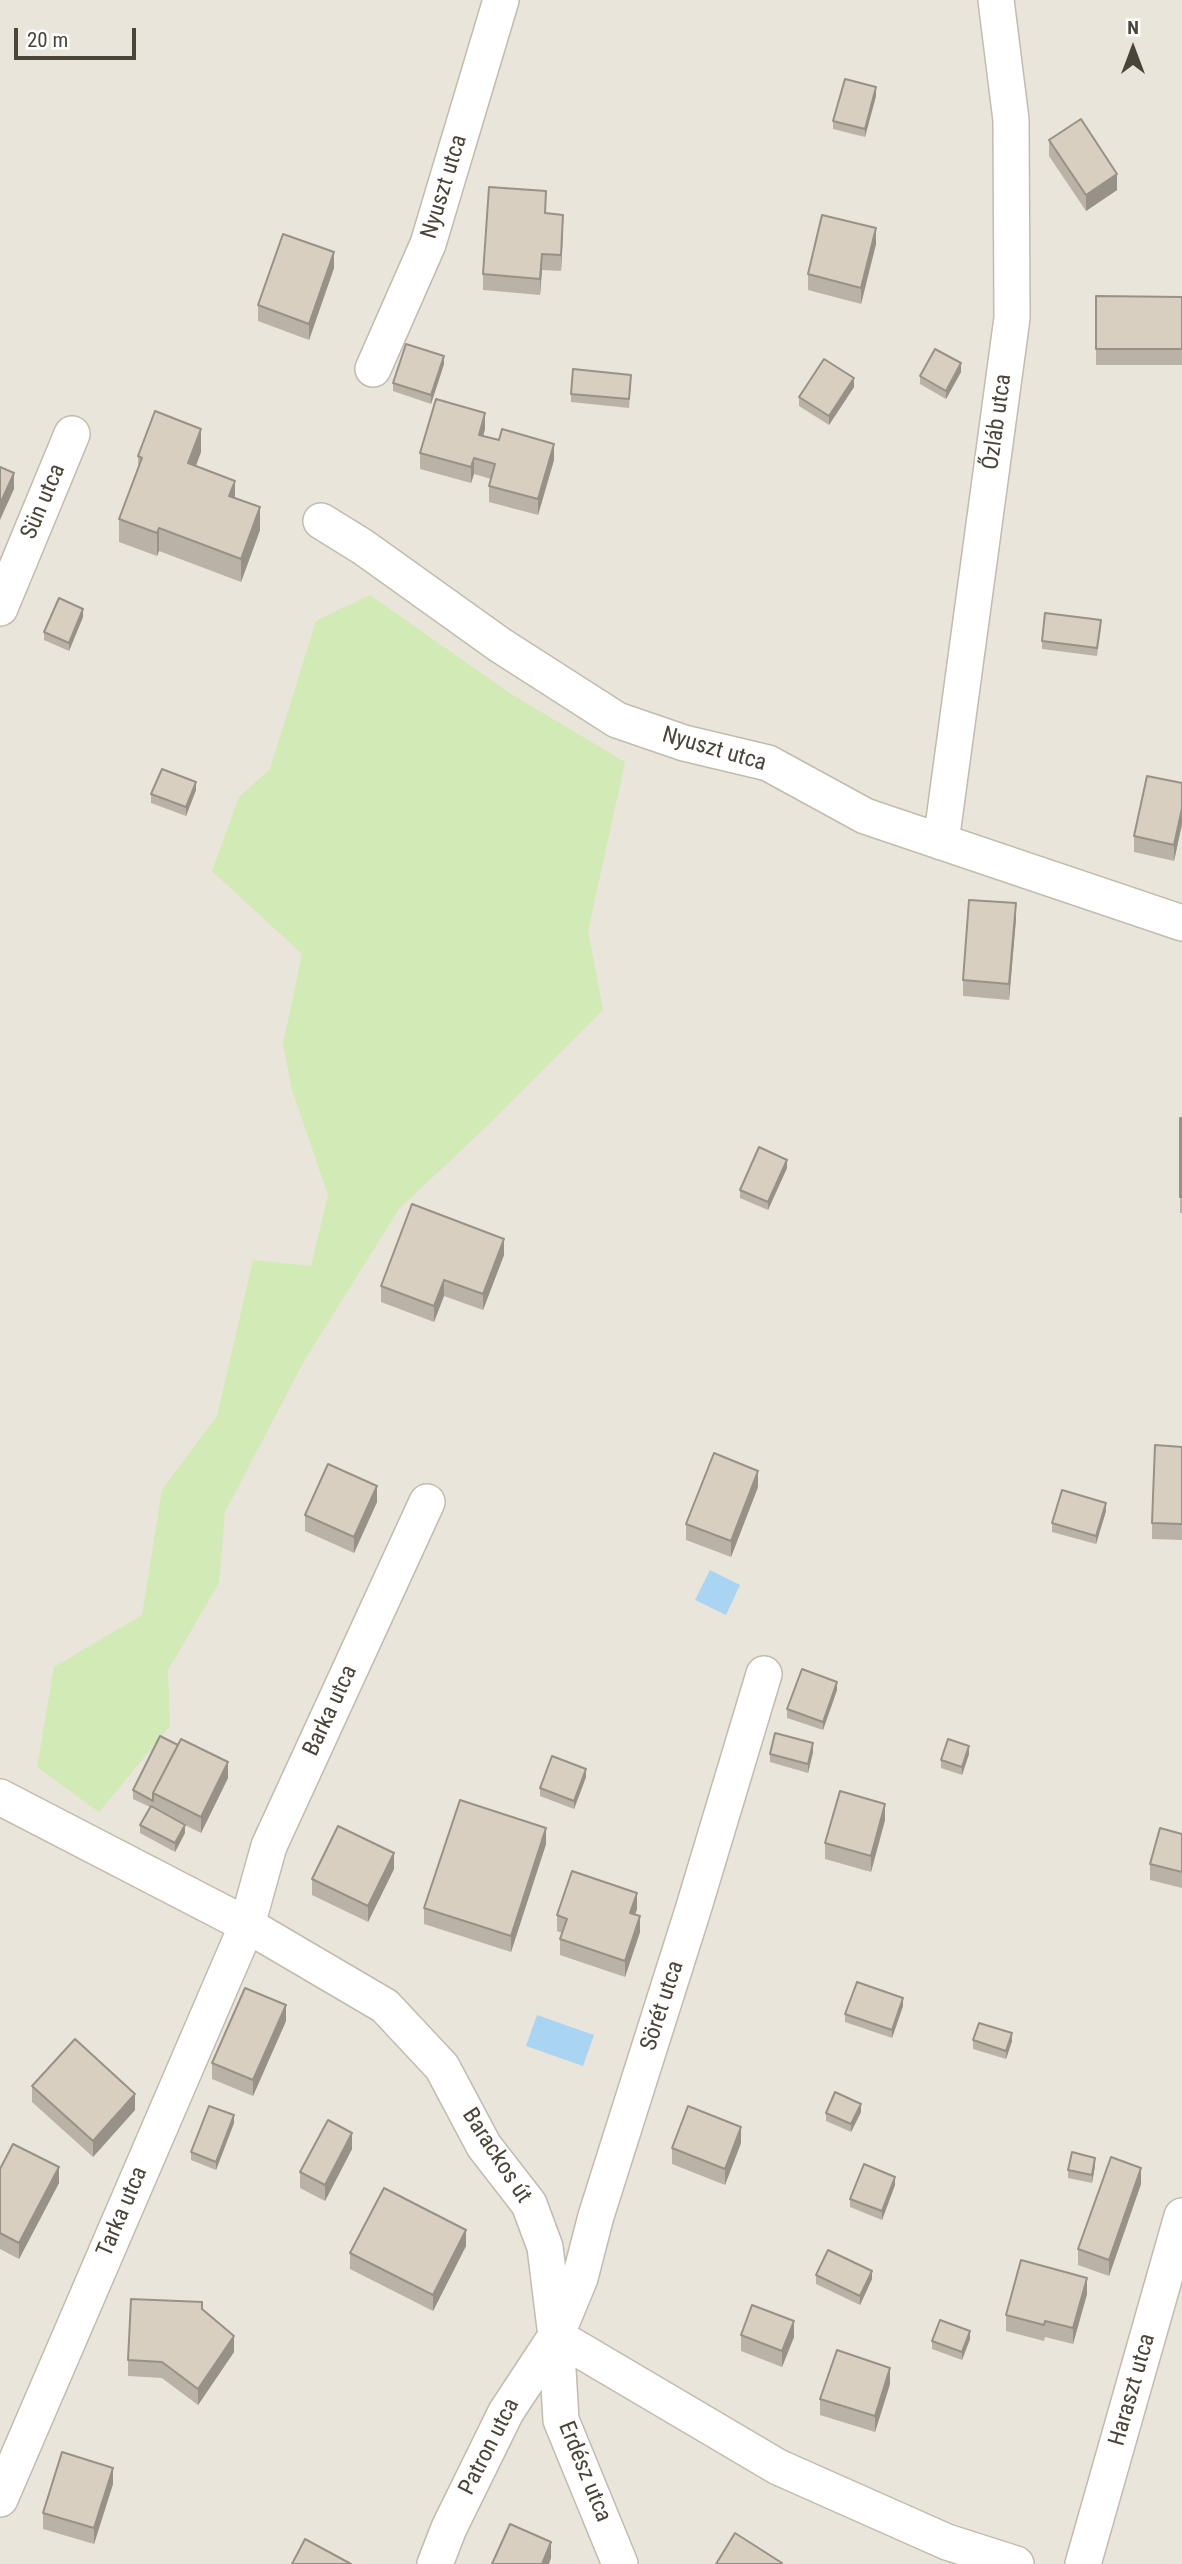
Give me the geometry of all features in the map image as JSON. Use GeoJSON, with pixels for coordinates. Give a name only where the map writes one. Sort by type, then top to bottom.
{"type":"FeatureCollection","features":[{"type":"Feature","properties":{"kind":"street","name":"Nyuszt utca"},"geometry":{"type":"LineString","coordinates":[[373,369],[428,244],[501,0]]}},
{"type":"Feature","properties":{"kind":"street","name":"Őzláb utca"},"geometry":{"type":"LineString","coordinates":[[941,842],[1012,318],[1011,120],[996,0]]}},
{"type":"Feature","properties":{"kind":"street","name":"Sün utca"},"geometry":{"type":"LineString","coordinates":[[0,608],[72,434]]}},
{"type":"Feature","properties":{"kind":"street","name":"Nyuszt utca"},"geometry":{"type":"LineString","coordinates":[[321,521],[363,547],[500,645],[617,720],[684,743],[768,763],[865,816],[1182,923]]}},
{"type":"Feature","properties":{"kind":"street","name":"Barka utca"},"geometry":{"type":"LineString","coordinates":[[247,1925],[269,1846],[427,1502]]}},
{"type":"Feature","properties":{"kind":"street","name":"Sörét utca"},"geometry":{"type":"LineString","coordinates":[[556,2336],[579,2278],[764,1674]]}},
{"type":"Feature","properties":{"kind":"street","name":"Barackos út"},"geometry":{"type":"LineString","coordinates":[[0,1797],[247,1925],[384,2006],[442,2067],[484,2146],[529,2204],[545,2248],[556,2336]]}},
{"type":"Feature","properties":{"kind":"street","name":"Tarka utca"},"geometry":{"type":"LineString","coordinates":[[0,2499],[247,1925]]}},
{"type":"Feature","properties":{"kind":"street","name":"Haraszt utca"},"geometry":{"type":"LineString","coordinates":[[1083,2564],[1182,2216]]}},
{"type":"Feature","properties":{"kind":"street","name":"Patron utca"},"geometry":{"type":"LineString","coordinates":[[435,2564],[449,2528],[506,2412],[556,2336]]}},
{"type":"Feature","properties":{"kind":"street","name":"Erdész utca"},"geometry":{"type":"LineString","coordinates":[[556,2336],[561,2420],[621,2564]]}},
{"type":"Feature","properties":{"kind":"street"},"geometry":{"type":"LineString","coordinates":[[556,2336],[778,2468],[947,2542],[1016,2564]]}},
{"type":"Feature","properties":{"kind":"shaded area"},"geometry":{"type":"Polygon","coordinates":[[[0,0],[1182,0],[1182,2564],[0,2564],[0,0]]]}},
{"type":"Feature","properties":{"kind":"green space"},"geometry":{"type":"Polygon","coordinates":[[[370,595],[511,694],[625,762],[588,931],[603,1010],[399,1209],[303,1363],[225,1512],[219,1583],[168,1670],[170,1726],[99,1812],[37,1767],[54,1667],[142,1615],[162,1490],[217,1416],[253,1260],[311,1266],[328,1195],[292,1090],[283,1044],[302,954],[212,871],[239,797],[270,769],[316,621],[370,595]]]}},
{"type":"Feature","properties":{"kind":"water"},"geometry":{"type":"Polygon","coordinates":[[[710,1570],[740,1585],[726,1615],[695,1600],[710,1570]]]}},
{"type":"Feature","properties":{"kind":"water"},"geometry":{"type":"Polygon","coordinates":[[[537,2015],[594,2035],[583,2066],[526,2046],[537,2015]]]}},
{"type":"Feature","properties":{"kind":"building"},"geometry":{"type":"Polygon","coordinates":[[[845,79],[876,87],[865,129],[833,121],[845,79]]]}},
{"type":"Feature","properties":{"kind":"building"},"geometry":{"type":"Polygon","coordinates":[[[1081,119],[1117,174],[1086,195],[1049,140],[1081,119]]]}},
{"type":"Feature","properties":{"kind":"building"},"geometry":{"type":"Polygon","coordinates":[[[489,187],[546,191],[545,213],[563,215],[561,255],[542,254],[540,279],[483,274],[489,187]]]}},
{"type":"Feature","properties":{"kind":"building"},"geometry":{"type":"Polygon","coordinates":[[[822,215],[876,228],[861,288],[808,274],[822,215]]]}},
{"type":"Feature","properties":{"kind":"building"},"geometry":{"type":"Polygon","coordinates":[[[283,234],[334,252],[309,324],[258,305],[283,234]]]}},
{"type":"Feature","properties":{"kind":"building"},"geometry":{"type":"Polygon","coordinates":[[[1096,296],[1182,297],[1182,349],[1096,349],[1096,296]]]}},
{"type":"Feature","properties":{"kind":"building"},"geometry":{"type":"Polygon","coordinates":[[[406,344],[444,356],[431,395],[393,383],[406,344]]]}},
{"type":"Feature","properties":{"kind":"building"},"geometry":{"type":"Polygon","coordinates":[[[935,349],[961,363],[946,391],[920,376],[935,349]]]}},
{"type":"Feature","properties":{"kind":"building"},"geometry":{"type":"Polygon","coordinates":[[[824,359],[854,378],[829,416],[799,397],[824,359]]]}},
{"type":"Feature","properties":{"kind":"building"},"geometry":{"type":"Polygon","coordinates":[[[573,369],[631,375],[629,399],[571,394],[573,369]]]}},
{"type":"Feature","properties":{"kind":"building"},"geometry":{"type":"Polygon","coordinates":[[[436,399],[485,413],[479,435],[499,440],[502,429],[554,444],[538,499],[489,486],[495,464],[474,458],[471,467],[420,453],[436,399]]]}},
{"type":"Feature","properties":{"kind":"building"},"geometry":{"type":"Polygon","coordinates":[[[155,411],[201,429],[188,463],[235,481],[229,496],[260,507],[241,559],[159,528],[157,533],[119,519],[142,458],[138,456],[155,411]]]}},
{"type":"Feature","properties":{"kind":"building"},"geometry":{"type":"Polygon","coordinates":[[[0,467],[14,473],[0,504],[0,467]]]}},
{"type":"Feature","properties":{"kind":"building"},"geometry":{"type":"Polygon","coordinates":[[[59,598],[83,609],[69,643],[44,632],[59,598]]]}},
{"type":"Feature","properties":{"kind":"building"},"geometry":{"type":"Polygon","coordinates":[[[1045,613],[1101,620],[1097,648],[1042,641],[1045,613]]]}},
{"type":"Feature","properties":{"kind":"building"},"geometry":{"type":"Polygon","coordinates":[[[162,769],[196,782],[186,807],[151,794],[162,769]]]}},
{"type":"Feature","properties":{"kind":"building"},"geometry":{"type":"Polygon","coordinates":[[[1147,776],[1182,783],[1182,808],[1174,845],[1134,836],[1147,776]]]}},
{"type":"Feature","properties":{"kind":"building"},"geometry":{"type":"Polygon","coordinates":[[[969,900],[1016,903],[1009,984],[963,980],[969,900]]]}},
{"type":"Feature","properties":{"kind":"building"},"geometry":{"type":"Polygon","coordinates":[[[1182,1118],[1182,1197],[1180,1197],[1182,1118]]]}},
{"type":"Feature","properties":{"kind":"building"},"geometry":{"type":"Polygon","coordinates":[[[759,1147],[787,1160],[768,1202],[740,1190],[759,1147]]]}},
{"type":"Feature","properties":{"kind":"building"},"geometry":{"type":"Polygon","coordinates":[[[412,1204],[504,1239],[483,1294],[444,1280],[434,1306],[381,1286],[412,1204]]]}},
{"type":"Feature","properties":{"kind":"building"},"geometry":{"type":"Polygon","coordinates":[[[1155,1445],[1182,1447],[1182,1524],[1152,1523],[1155,1445]]]}},
{"type":"Feature","properties":{"kind":"building"},"geometry":{"type":"Polygon","coordinates":[[[714,1453],[758,1471],[731,1541],[686,1524],[714,1453]]]}},
{"type":"Feature","properties":{"kind":"building"},"geometry":{"type":"Polygon","coordinates":[[[328,1464],[377,1486],[354,1537],[305,1515],[328,1464]]]}},
{"type":"Feature","properties":{"kind":"building"},"geometry":{"type":"Polygon","coordinates":[[[1062,1490],[1106,1503],[1096,1536],[1052,1523],[1062,1490]]]}},
{"type":"Feature","properties":{"kind":"building"},"geometry":{"type":"Polygon","coordinates":[[[802,1669],[837,1682],[823,1722],[787,1709],[802,1669]]]}},
{"type":"Feature","properties":{"kind":"building"},"geometry":{"type":"Polygon","coordinates":[[[775,1733],[813,1743],[808,1764],[770,1754],[775,1733]]]}},
{"type":"Feature","properties":{"kind":"building"},"geometry":{"type":"Polygon","coordinates":[[[160,1736],[178,1745],[153,1793],[153,1801],[133,1790],[160,1736]]]}},
{"type":"Feature","properties":{"kind":"building"},"geometry":{"type":"Polygon","coordinates":[[[181,1739],[228,1762],[201,1817],[153,1793],[181,1739]]]}},
{"type":"Feature","properties":{"kind":"building"},"geometry":{"type":"Polygon","coordinates":[[[948,1739],[969,1746],[962,1767],[941,1760],[948,1739]]]}},
{"type":"Feature","properties":{"kind":"building"},"geometry":{"type":"Polygon","coordinates":[[[552,1756],[586,1769],[574,1801],[540,1788],[552,1756]]]}},
{"type":"Feature","properties":{"kind":"building"},"geometry":{"type":"Polygon","coordinates":[[[840,1791],[885,1804],[871,1856],[825,1843],[840,1791]]]}},
{"type":"Feature","properties":{"kind":"building"},"geometry":{"type":"Polygon","coordinates":[[[460,1800],[546,1828],[511,1936],[424,1908],[460,1800]]]}},
{"type":"Feature","properties":{"kind":"building"},"geometry":{"type":"Polygon","coordinates":[[[151,1806],[185,1825],[175,1843],[140,1825],[151,1806]]]}},
{"type":"Feature","properties":{"kind":"building"},"geometry":{"type":"Polygon","coordinates":[[[338,1826],[394,1853],[368,1906],[312,1879],[338,1826]]]}},
{"type":"Feature","properties":{"kind":"building"},"geometry":{"type":"Polygon","coordinates":[[[1160,1828],[1182,1834],[1182,1872],[1150,1864],[1160,1828]]]}},
{"type":"Feature","properties":{"kind":"building"},"geometry":{"type":"Polygon","coordinates":[[[572,1871],[637,1893],[630,1913],[640,1916],[625,1961],[560,1939],[567,1919],[557,1915],[572,1871]]]}},
{"type":"Feature","properties":{"kind":"building"},"geometry":{"type":"Polygon","coordinates":[[[857,1982],[903,1998],[892,2030],[845,2014],[857,1982]]]}},
{"type":"Feature","properties":{"kind":"building"},"geometry":{"type":"Polygon","coordinates":[[[245,1988],[286,2005],[253,2080],[212,2063],[245,1988]]]}},
{"type":"Feature","properties":{"kind":"building"},"geometry":{"type":"Polygon","coordinates":[[[979,2023],[1012,2033],[1006,2051],[973,2040],[979,2023]]]}},
{"type":"Feature","properties":{"kind":"building"},"geometry":{"type":"Polygon","coordinates":[[[75,2039],[135,2094],[93,2141],[32,2086],[75,2039]]]}},
{"type":"Feature","properties":{"kind":"building"},"geometry":{"type":"Polygon","coordinates":[[[835,2092],[861,2104],[851,2124],[826,2113],[835,2092]]]}},
{"type":"Feature","properties":{"kind":"building"},"geometry":{"type":"Polygon","coordinates":[[[209,2106],[234,2115],[216,2162],[191,2152],[209,2106]]]}},
{"type":"Feature","properties":{"kind":"building"},"geometry":{"type":"Polygon","coordinates":[[[688,2106],[741,2127],[725,2169],[672,2148],[688,2106]]]}},
{"type":"Feature","properties":{"kind":"building"},"geometry":{"type":"Polygon","coordinates":[[[328,2120],[352,2133],[325,2185],[300,2172],[328,2120]]]}},
{"type":"Feature","properties":{"kind":"building"},"geometry":{"type":"Polygon","coordinates":[[[13,2144],[59,2167],[19,2243],[0,2233],[0,2169],[13,2144]]]}},
{"type":"Feature","properties":{"kind":"building"},"geometry":{"type":"Polygon","coordinates":[[[1072,2152],[1095,2158],[1092,2175],[1068,2170],[1072,2152]]]}},
{"type":"Feature","properties":{"kind":"building"},"geometry":{"type":"Polygon","coordinates":[[[1111,2157],[1141,2168],[1109,2260],[1078,2249],[1111,2157]]]}},
{"type":"Feature","properties":{"kind":"building"},"geometry":{"type":"Polygon","coordinates":[[[864,2164],[895,2177],[882,2211],[850,2199],[864,2164]]]}},
{"type":"Feature","properties":{"kind":"building"},"geometry":{"type":"Polygon","coordinates":[[[384,2188],[466,2230],[433,2295],[350,2253],[384,2188]]]}},
{"type":"Feature","properties":{"kind":"building"},"geometry":{"type":"Polygon","coordinates":[[[828,2250],[872,2271],[860,2296],[816,2275],[828,2250]]]}},
{"type":"Feature","properties":{"kind":"building"},"geometry":{"type":"Polygon","coordinates":[[[1021,2260],[1087,2278],[1073,2328],[1045,2321],[1044,2325],[1006,2315],[1021,2260]]]}},
{"type":"Feature","properties":{"kind":"building"},"geometry":{"type":"Polygon","coordinates":[[[131,2299],[202,2302],[202,2309],[234,2336],[198,2389],[162,2362],[128,2360],[131,2299]]]}},
{"type":"Feature","properties":{"kind":"building"},"geometry":{"type":"Polygon","coordinates":[[[752,2305],[794,2321],[782,2351],[741,2335],[752,2305]]]}},
{"type":"Feature","properties":{"kind":"building"},"geometry":{"type":"Polygon","coordinates":[[[940,2320],[970,2331],[962,2352],[932,2341],[940,2320]]]}},
{"type":"Feature","properties":{"kind":"building"},"geometry":{"type":"Polygon","coordinates":[[[837,2350],[890,2368],[875,2416],[820,2399],[837,2350]]]}},
{"type":"Feature","properties":{"kind":"building"},"geometry":{"type":"Polygon","coordinates":[[[62,2452],[113,2468],[94,2528],[43,2513],[62,2452]]]}},
{"type":"Feature","properties":{"kind":"building"},"geometry":{"type":"Polygon","coordinates":[[[510,2524],[551,2542],[542,2564],[492,2564],[510,2524]]]}},
{"type":"Feature","properties":{"kind":"building"},"geometry":{"type":"Polygon","coordinates":[[[735,2533],[782,2563],[716,2564],[735,2533]]]}},
{"type":"Feature","properties":{"kind":"building"},"geometry":{"type":"Polygon","coordinates":[[[305,2539],[351,2564],[292,2564],[305,2539]]]}}]}
